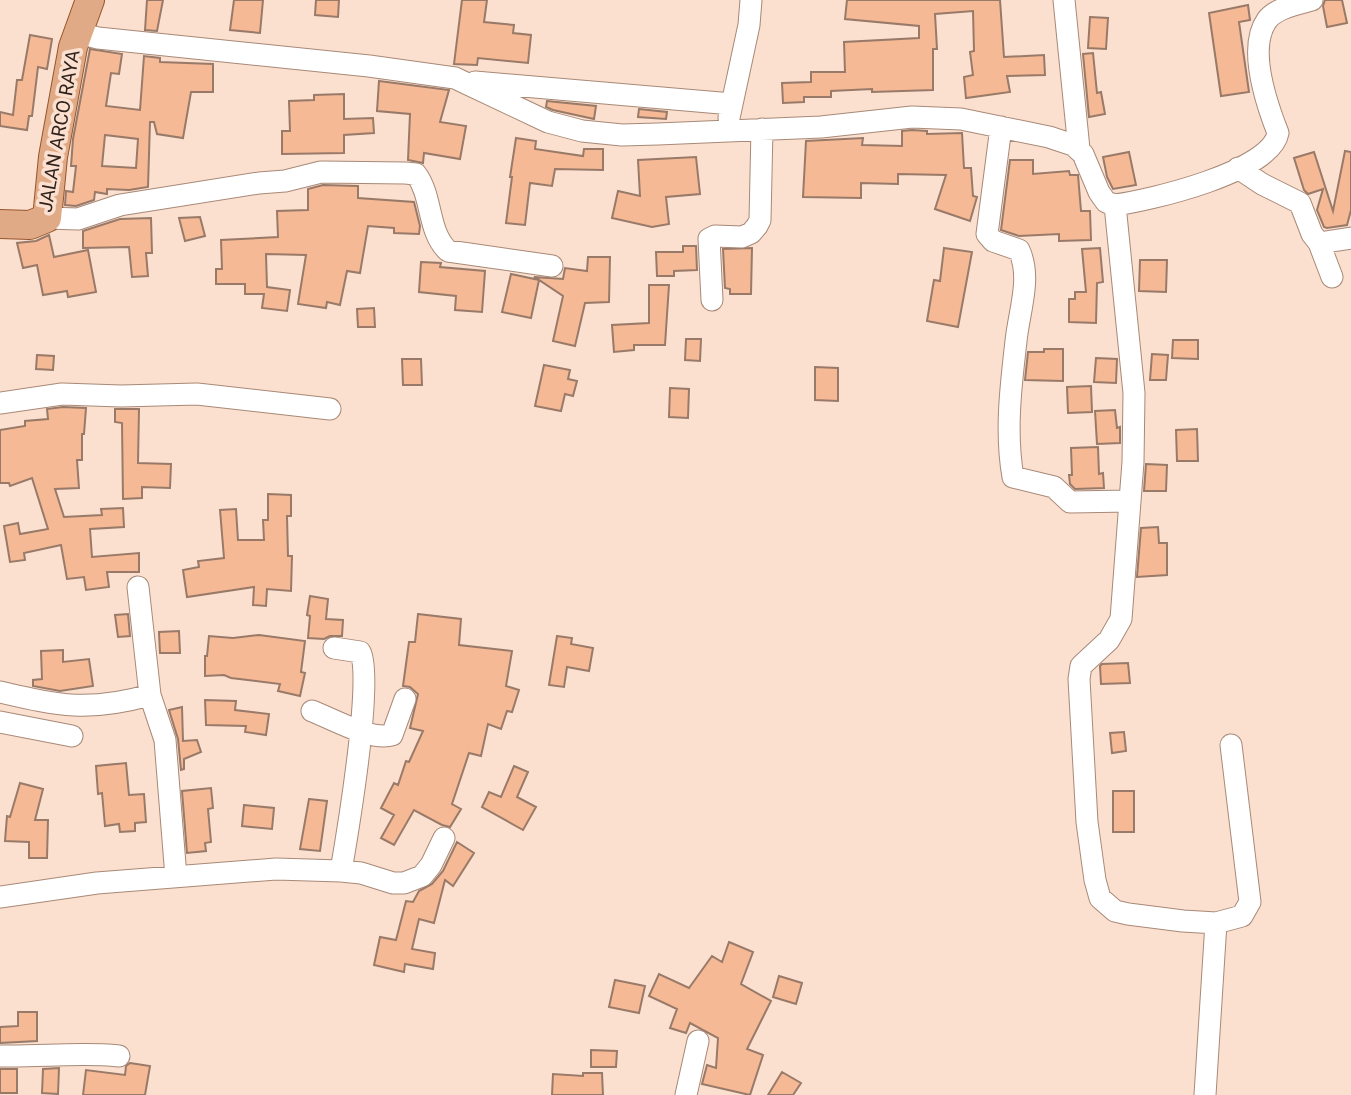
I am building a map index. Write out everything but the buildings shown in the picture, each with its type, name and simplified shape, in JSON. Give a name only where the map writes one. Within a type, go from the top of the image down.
[{"type":"main road","name":"JALAN ARCO RAYA","points":[[0,224],[30,225],[47,218],[55,145],[78,33],[90,0]]},
{"type":"street","points":[[726,131],[749,25],[751,0]]},
{"type":"street","points":[[1064,0],[1079,149],[1099,192],[1106,202],[1115,205],[1183,191],[1238,168],[1271,148],[1278,136],[1260,81],[1262,31],[1274,7],[1312,0]]},
{"type":"street","points":[[78,33],[98,38],[369,66],[463,81],[732,104]]},
{"type":"street","points":[[463,81],[548,122],[582,131],[622,135],[726,131],[941,117],[1049,136],[1079,149]]},
{"type":"street","points":[[1001,127],[987,234],[993,241],[1019,250],[1025,262],[1026,275],[1016,338],[1009,429],[1013,477],[1036,480],[1054,487],[1070,502],[1130,501]]},
{"type":"street","points":[[712,300],[709,240],[715,236],[742,237],[751,233],[760,220],[762,129]]},
{"type":"street","points":[[1238,168],[1262,184],[1300,203],[1312,233],[1320,243],[1332,277]]},
{"type":"street","points":[[47,218],[78,219],[120,205],[285,181],[321,172],[416,174],[422,183],[435,232],[441,245],[448,251],[552,266]]},
{"type":"street","points":[[1115,205],[1134,393],[1130,501],[1121,619],[1109,640],[1081,666],[1079,679],[1087,821],[1095,880],[1100,898],[1115,911],[1216,923],[1242,916],[1250,902],[1231,745]]},
{"type":"street","points":[[1320,243],[1351,238]]},
{"type":"street","points":[[0,403],[62,394],[197,394],[330,409]]},
{"type":"street","points":[[138,587],[150,695],[165,740],[176,877]]},
{"type":"street","points":[[334,648],[360,652],[363,656],[361,731],[341,871]]},
{"type":"street","points":[[0,692],[44,702],[94,707],[150,695]]},
{"type":"street","points":[[312,711],[383,737],[393,735],[405,699]]},
{"type":"street","points":[[0,722],[72,736]]},
{"type":"street","points":[[0,897],[97,883],[276,869],[341,871],[361,873],[393,883],[412,881],[422,876],[431,865],[444,838]]},
{"type":"street","points":[[1205,1095],[1216,923]]},
{"type":"street","points":[[685,1095],[698,1041]]},
{"type":"street","points":[[0,1056],[118,1056]]}]
